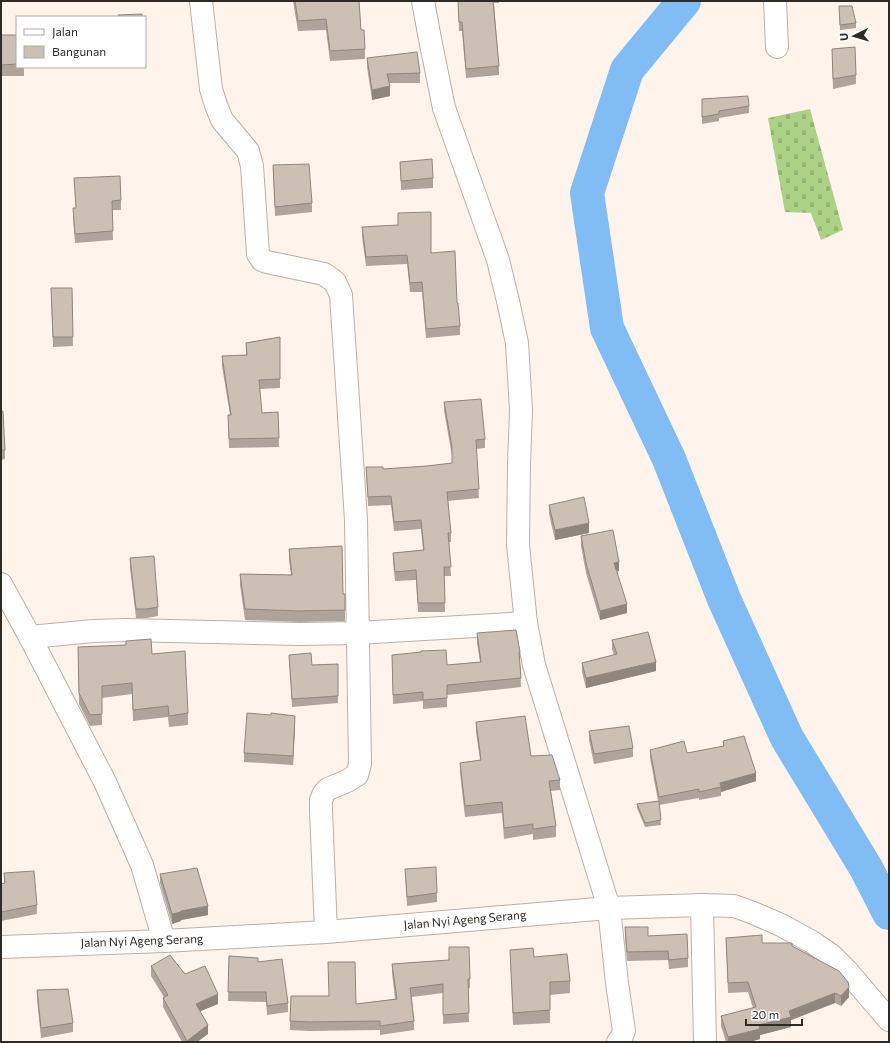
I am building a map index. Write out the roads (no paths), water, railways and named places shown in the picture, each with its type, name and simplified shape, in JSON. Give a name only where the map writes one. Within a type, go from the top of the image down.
[{"type":"street","points":[[201,1],[211,89],[216,106],[222,120],[248,151],[252,166],[258,254],[262,260],[267,262],[324,274],[335,282],[341,295],[356,520],[360,764],[357,775],[328,789],[324,792],[321,800],[326,932]]},
{"type":"street","points":[[423,1],[444,108],[498,260],[517,343],[521,410],[518,545],[526,623],[534,665],[609,908],[624,1031],[618,1042]]},
{"type":"street","points":[[775,1],[777,47]]},
{"type":"street","points":[[1,584],[105,782],[142,865],[164,941]]},
{"type":"street","points":[[30,637],[93,631],[126,630],[298,634],[357,633],[526,623]]},
{"type":"street","points":[[702,905],[705,1042]]},
{"type":"street","name":"Jalan Nyi Ageng Serang","points":[[1,946],[164,941],[326,932],[609,908],[702,905],[734,906],[781,925],[832,955],[889,1020]]},
{"type":"waterway","points":[[684,1],[627,70],[587,193],[607,328],[669,459],[724,599],[787,738],[866,868],[889,913]]}]
